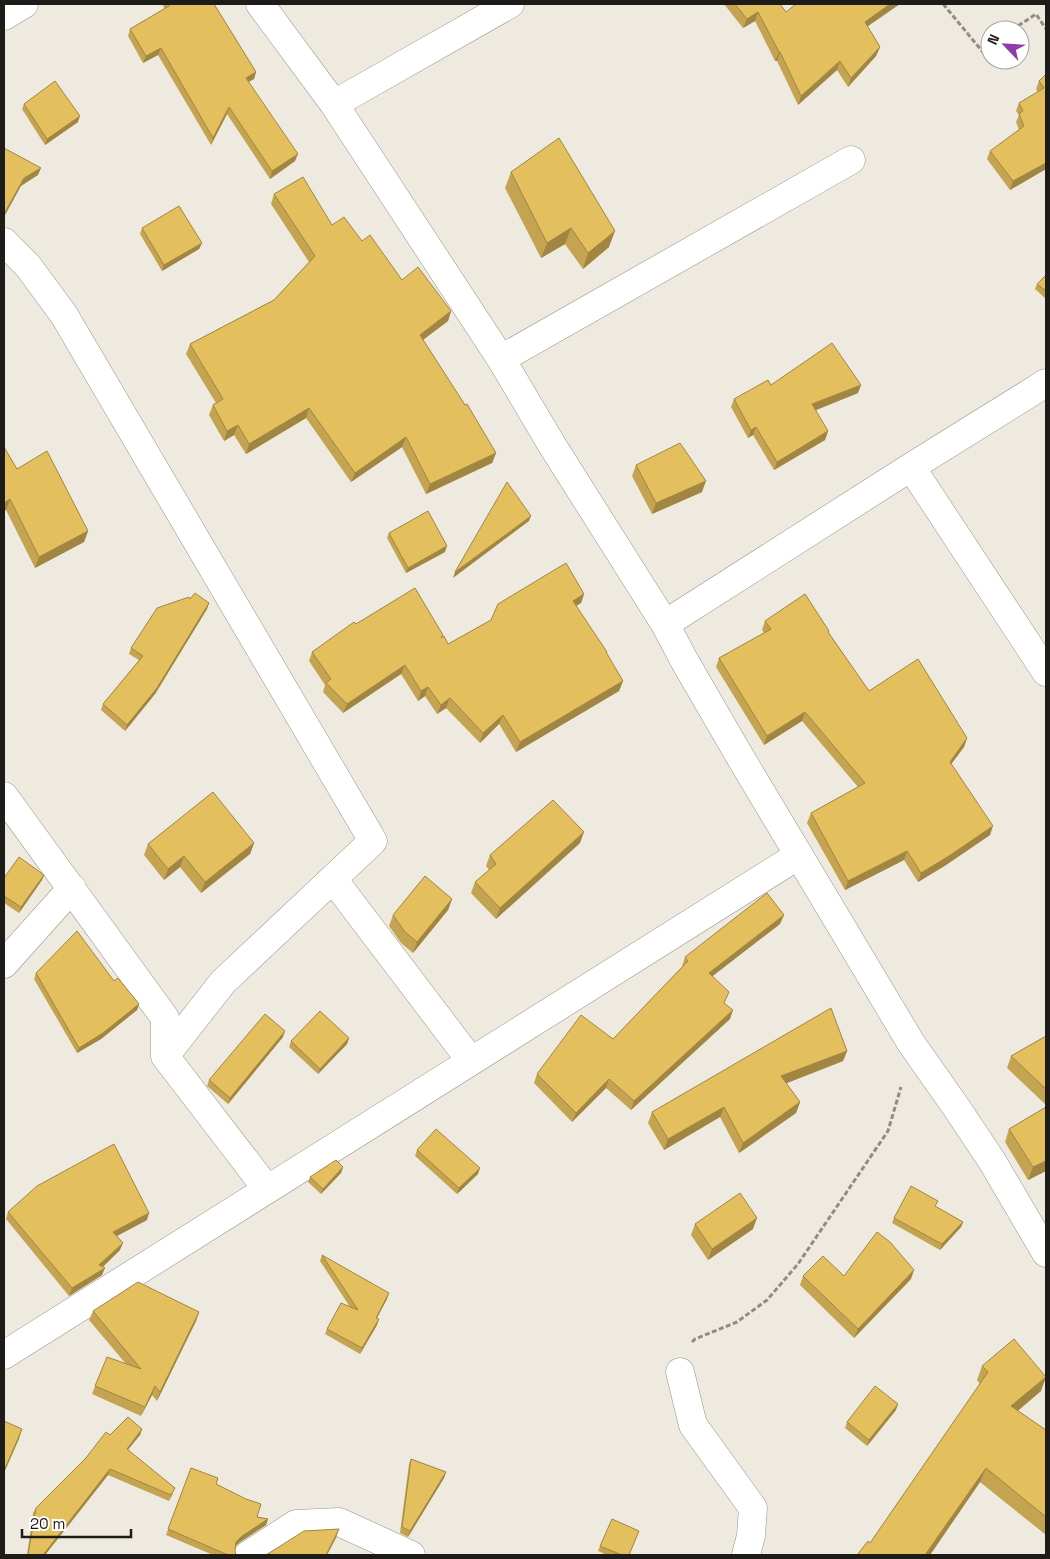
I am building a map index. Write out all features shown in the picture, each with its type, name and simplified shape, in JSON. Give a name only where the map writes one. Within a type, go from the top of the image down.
[{"type":"street","points":[[4,16],[24,4]]},
{"type":"street","points":[[260,4],[334,104],[501,359],[552,445],[665,624],[684,660],[911,1043],[987,1153],[1046,1253]]},
{"type":"street","points":[[334,104],[510,4]]},
{"type":"street","points":[[501,359],[850,160]]},
{"type":"street","points":[[4,242],[28,266],[64,315],[373,841],[223,982],[165,1056]]},
{"type":"street","points":[[665,624],[1046,383]]},
{"type":"street","points":[[911,467],[1046,672]]},
{"type":"street","points":[[4,796],[165,1018],[165,1056],[267,1189]]},
{"type":"street","points":[[4,1354],[799,855]]},
{"type":"street","points":[[334,878],[471,1060]]},
{"type":"street","points":[[4,964],[72,888]]},
{"type":"street","points":[[680,1372],[693,1424],[753,1508],[751,1536],[746,1555]]},
{"type":"street","points":[[248,1555],[296,1524],[339,1522],[411,1555]]},
{"type":"path","points":[[945,4],[980,49]]},
{"type":"path","points":[[1027,20],[1036,14],[1046,29]]},
{"type":"path","points":[[680,1372],[684,1354],[695,1339],[737,1322],[767,1300],[798,1264],[888,1131],[896,1107],[911,1043]]},
{"type":"building","points":[[168,4],[214,4],[256,72],[246,78],[298,154],[272,171],[229,107],[213,138],[161,48],[146,56],[130,29],[169,6]]},
{"type":"building","points":[[735,4],[780,4],[786,12],[796,4],[890,4],[865,22],[880,47],[851,78],[840,61],[801,96],[758,12],[747,19]]},
{"type":"building","points":[[1046,74],[1046,163],[1013,181],[990,151],[1024,126],[1019,114],[1023,111],[1019,103],[1044,88],[1039,81]]},
{"type":"building","points":[[55,81],[80,116],[47,139],[24,104]]},
{"type":"building","points":[[559,138],[615,231],[588,253],[571,228],[547,243],[511,172]]},
{"type":"building","points":[[4,148],[41,168],[24,178],[4,214]]},
{"type":"building","points":[[303,177],[332,225],[344,217],[362,241],[370,235],[402,280],[418,267],[451,311],[420,335],[465,405],[467,404],[496,453],[430,484],[406,437],[355,473],[309,408],[249,444],[238,425],[227,431],[213,405],[223,399],[190,344],[274,300],[315,256],[274,194]]},
{"type":"building","points":[[179,206],[202,243],[164,265],[142,228]]},
{"type":"building","points":[[1046,275],[1046,291],[1037,284]]},
{"type":"building","points":[[832,343],[861,385],[812,404],[828,431],[777,462],[756,427],[751,430],[734,399],[768,380],[771,385]]},
{"type":"building","points":[[680,443],[706,481],[656,503],[636,465]]},
{"type":"building","points":[[4,447],[17,469],[47,451],[88,531],[39,557],[10,499],[4,503]]},
{"type":"building","points":[[507,482],[531,516],[455,572]]},
{"type":"building","points":[[428,511],[447,546],[408,568],[389,533]]},
{"type":"building","points":[[566,563],[584,594],[573,601],[607,652],[623,681],[520,742],[503,715],[483,733],[450,698],[441,705],[428,687],[421,691],[405,665],[347,704],[326,683],[331,679],[312,652],[354,622],[356,624],[415,588],[443,635],[441,638],[444,636],[448,644],[491,620],[498,604]]},
{"type":"building","points":[[195,593],[209,603],[157,688],[127,725],[103,704],[143,656],[131,648],[157,608],[189,597],[190,599]]},
{"type":"building","points":[[805,594],[828,632],[869,691],[918,659],[967,738],[950,762],[993,826],[921,873],[907,851],[848,881],[811,813],[865,783],[805,712],[767,736],[719,658],[771,629],[765,621]]},
{"type":"building","points":[[213,792],[254,843],[205,882],[184,856],[168,869],[148,844]]},
{"type":"building","points":[[553,800],[584,832],[500,908],[475,882],[496,864],[490,855]]},
{"type":"building","points":[[19,857],[44,875],[21,907],[4,896],[4,878]]},
{"type":"building","points":[[425,876],[452,899],[417,942],[405,932],[393,915]]},
{"type":"building","points":[[767,893],[784,915],[709,973],[729,992],[724,1003],[733,1010],[634,1101],[609,1079],[576,1113],[537,1074],[581,1015],[613,1039],[688,961],[685,957]]},
{"type":"building","points":[[77,931],[114,981],[118,978],[139,1004],[103,1033],[79,1048],[36,973]]},
{"type":"building","points":[[831,1008],[847,1051],[781,1076],[800,1102],[743,1143],[724,1107],[668,1139],[652,1112]]},
{"type":"building","points":[[320,1011],[349,1038],[320,1069],[291,1041]]},
{"type":"building","points":[[265,1014],[285,1031],[230,1098],[209,1080]]},
{"type":"building","points":[[1046,1036],[1046,1089],[1011,1056]]},
{"type":"building","points":[[1046,1107],[1046,1161],[1033,1167],[1009,1129]]},
{"type":"building","points":[[436,1129],[480,1168],[459,1188],[417,1150]]},
{"type":"building","points":[[114,1144],[149,1213],[113,1232],[123,1243],[99,1265],[105,1268],[72,1288],[8,1212],[37,1186]]},
{"type":"building","points":[[336,1160],[343,1167],[323,1189],[310,1177]]},
{"type":"building","points":[[911,1186],[938,1201],[935,1206],[963,1222],[942,1244],[894,1218]]},
{"type":"building","points":[[740,1193],[757,1218],[712,1249],[695,1224]]},
{"type":"building","points":[[877,1232],[890,1242],[914,1270],[858,1329],[803,1276],[823,1256],[844,1276]]},
{"type":"building","points":[[322,1255],[389,1293],[376,1318],[379,1319],[362,1348],[327,1329],[341,1303],[358,1310]]},
{"type":"building","points":[[138,1282],[199,1312],[160,1392],[155,1386],[145,1407],[95,1386],[107,1357],[141,1369],[93,1311]]},
{"type":"building","points":[[1014,1339],[1046,1377],[1011,1406],[1046,1430],[1046,1517],[986,1468],[925,1555],[857,1555],[868,1541],[870,1543],[988,1372],[982,1366]]},
{"type":"building","points":[[875,1386],[898,1404],[869,1440],[847,1422]]},
{"type":"building","points":[[128,1417],[142,1429],[127,1449],[175,1488],[171,1495],[110,1469],[43,1555],[28,1555],[36,1508],[85,1459],[106,1432],[110,1435]]},
{"type":"building","points":[[4,1421],[22,1429],[4,1471]]},
{"type":"building","points":[[411,1459],[446,1472],[410,1531],[402,1527]]},
{"type":"building","points":[[191,1468],[218,1478],[216,1484],[246,1499],[261,1504],[257,1517],[268,1519],[236,1542],[236,1555],[228,1555],[168,1529]]},
{"type":"building","points":[[612,1519],[639,1531],[629,1555],[622,1555],[600,1546]]},
{"type":"building","points":[[339,1529],[326,1555],[266,1555],[304,1531]]}]
